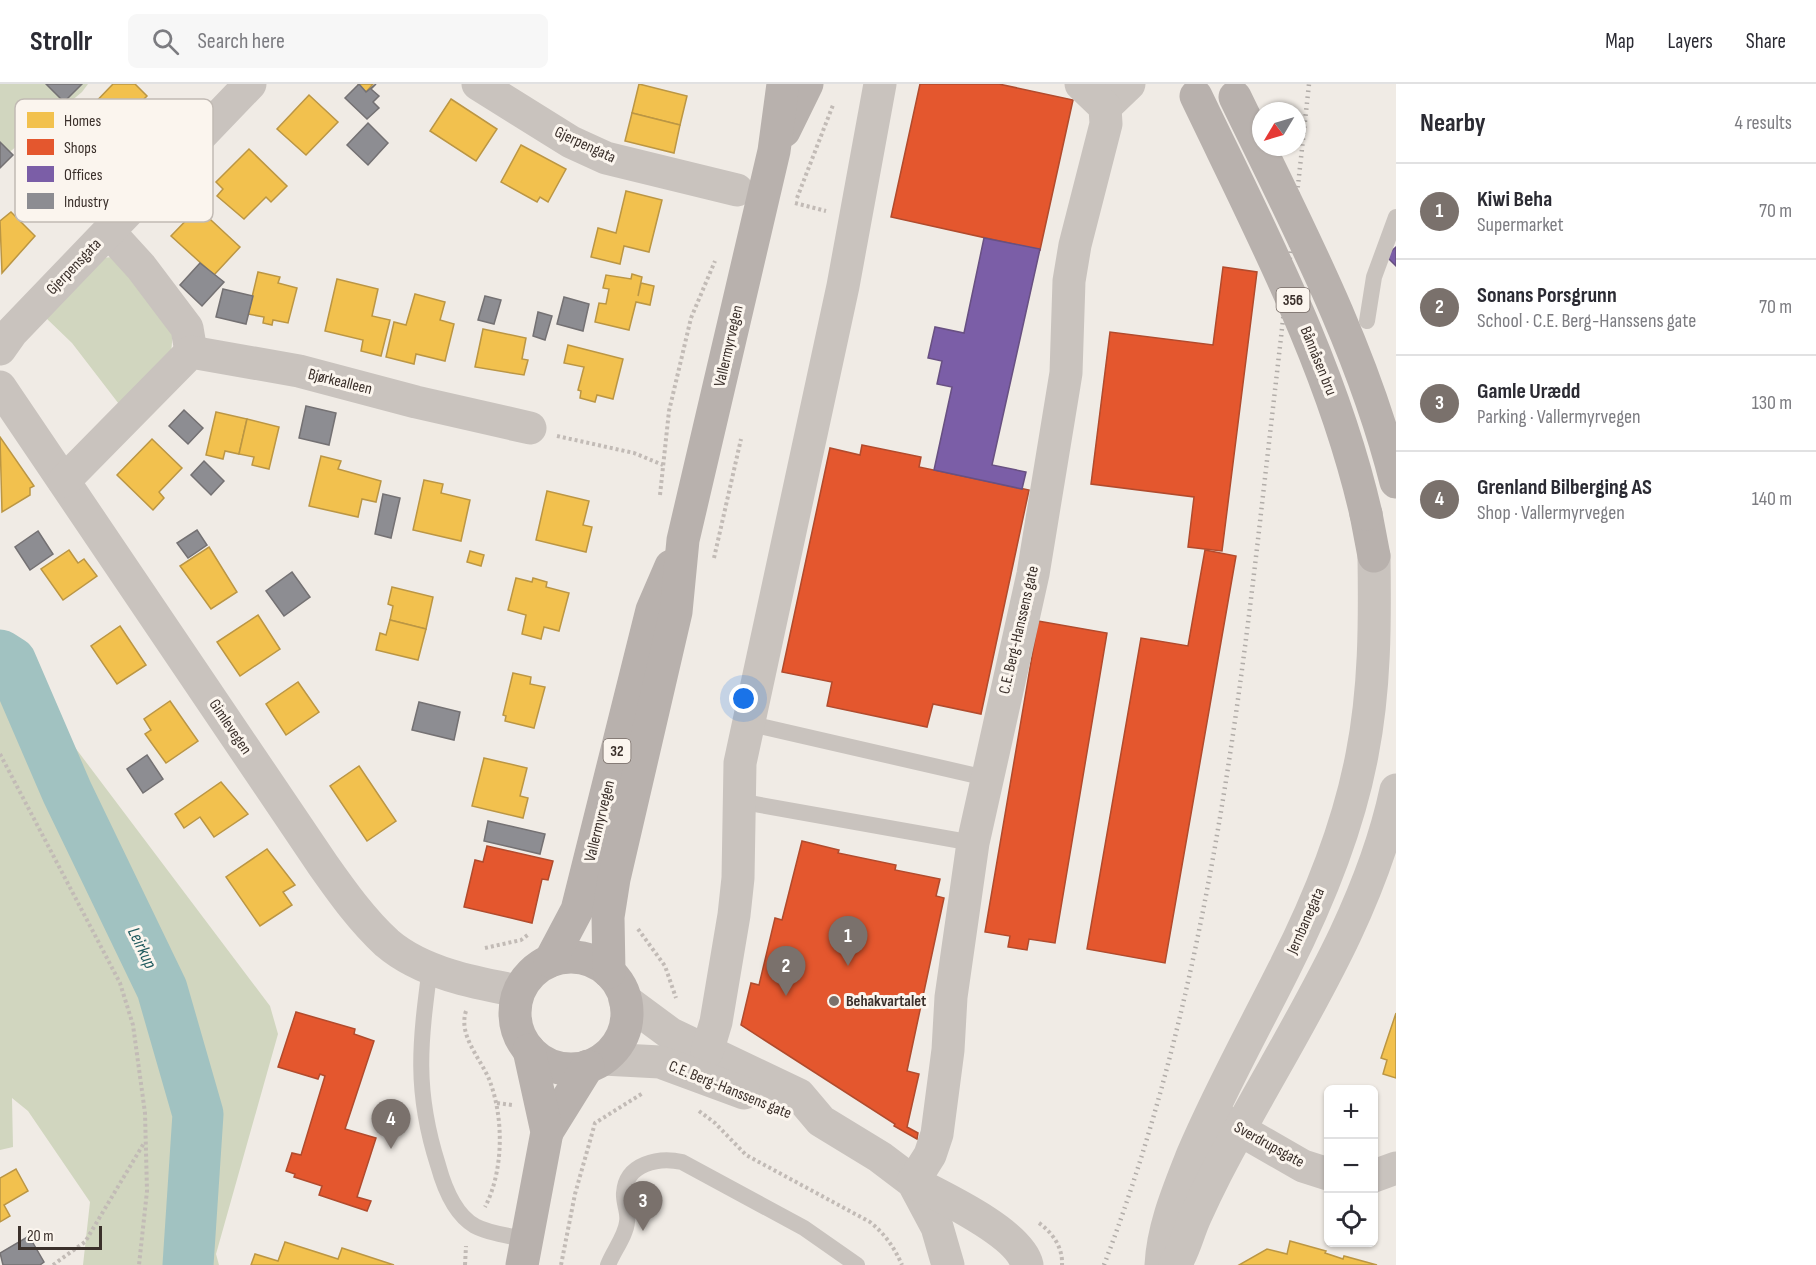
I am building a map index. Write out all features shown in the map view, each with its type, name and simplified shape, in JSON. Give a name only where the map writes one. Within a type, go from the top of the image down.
[{"type":"main road","name":"Vallermyrvegen","points":[[609,972],[608,917],[614,879],[676,612],[682,540],[774,151],[783,84]]},
{"type":"main road","name":"Vallermyrvegen","points":[[774,151],[807,84]]},
{"type":"main road","name":"Bånnåsen bru","points":[[1190,84],[1296,307],[1320,364],[1355,466],[1366,514]]},
{"type":"main road","name":"356","points":[[1229,84],[1361,371],[1379,419],[1396,482]]},
{"type":"main road","name":"Jernbanegata","points":[[1366,514],[1389,554]]},
{"type":"main road","name":"Vallermyrvegen","points":[[550,961],[577,910],[652,610],[682,540]]},
{"type":"main road","points":[[519,991],[515,1021],[520,1036],[529,1050],[541,1060],[555,1067],[572,1069],[596,1062],[616,1048],[624,1033],[627,1017],[626,1000],[619,985],[609,972],[596,962],[580,957],[565,957],[550,961]]},
{"type":"main road","name":"32","points":[[519,991],[537,968],[550,961]]},
{"type":"main road","points":[[525,1252],[547,1132],[529,1050]]},
{"type":"main road","points":[[547,1132],[596,1062]]},
{"type":"street","name":"Gjerpensgata","points":[[213,123],[250,84]]},
{"type":"street","name":"Gjerpengata","points":[[478,84],[571,142],[606,158],[737,190]]},
{"type":"street","name":"C.E. Berg-Hanssens gate","points":[[707,1052],[716,1022],[734,915],[738,878],[740,763],[747,723],[843,286],[880,84]]},
{"type":"street","points":[[1081,84],[1105,107],[1129,84]]},
{"type":"street","name":"C.E. Berg-Hanssens gate","points":[[913,1182],[930,1155],[937,1134],[948,1050],[951,997],[973,843],[1033,574],[1066,373],[1069,281],[1083,209],[1103,140],[1105,107]]},
{"type":"street","name":"Gjerpensgata","points":[[0,349],[12,332],[119,222]]},
{"type":"street","points":[[64,481],[191,352],[187,328],[141,267],[109,232]]},
{"type":"street","name":"Bjørkealleen","points":[[191,352],[299,371],[416,402],[530,428]]},
{"type":"street","name":"Gimlevegen","points":[[0,387],[345,895],[389,944],[412,959],[477,984],[519,991]]},
{"type":"street","name":"Jernbanegata","points":[[1161,1265],[1162,1245],[1171,1212],[1210,1112],[1306,922],[1332,859],[1362,757],[1375,636],[1389,554]]},
{"type":"street","points":[[1175,1265],[1184,1251],[1195,1217],[1239,1130],[1305,1013],[1367,883],[1396,790]]},
{"type":"street","name":"C.E. Berg-Hanssens gate","points":[[626,1000],[671,1034],[799,1095],[821,1121],[880,1157],[913,1182],[956,1204],[1012,1242],[1024,1254],[1027,1265]]},
{"type":"street","name":"C.E. Berg-Hanssens gate","points":[[596,1062],[660,1062],[705,1077],[790,1115],[821,1121]]},
{"type":"street","name":"Sverdrupsgate","points":[[1210,1112],[1303,1166],[1324,1172]]},
{"type":"street","points":[[1378,1175],[1396,1168]]},
{"type":"street","name":"C.E. Berg-Hanssens gate","points":[[913,1182],[937,1227],[948,1265]]},
{"type":"lane","points":[[1366,321],[1374,277],[1396,217]]},
{"type":"lane","points":[[747,723],[986,778]]},
{"type":"lane","points":[[738,801],[973,843]]},
{"type":"lane","points":[[430,967],[420,1057],[421,1093],[426,1127],[444,1185],[458,1211],[476,1226],[525,1252]]},
{"type":"lane","points":[[608,1265],[627,1222],[624,1193],[628,1179],[650,1161],[665,1158],[682,1162],[804,1228],[856,1265]]},
{"type":"path","points":[[793,214],[834,102]]},
{"type":"path","points":[[659,498],[669,411],[691,318],[718,255]]},
{"type":"path","points":[[530,428],[634,453],[663,465]]},
{"type":"path","points":[[713,562],[742,434]]},
{"type":"path","points":[[0,754],[125,994],[142,1072],[147,1191],[140,1265]]},
{"type":"path","points":[[633,922],[665,966],[675,992],[676,1008]]},
{"type":"path","points":[[485,948],[521,940],[534,930]]},
{"type":"path","points":[[465,1265],[465,1249],[490,1197],[499,1152],[497,1104],[489,1079],[465,1029],[464,1018],[467,1007]]},
{"type":"path","points":[[561,1265],[575,1194],[595,1123],[650,1090]]},
{"type":"path","points":[[693,1108],[715,1123],[746,1155],[870,1222],[882,1231],[902,1265]]},
{"type":"path","points":[[53,1265],[85,1242],[144,1143]]},
{"type":"green space","points":[[0,84],[88,84],[74,99],[15,99],[15,148],[0,160]]},
{"type":"green space","points":[[113,257],[173,331],[171,354],[122,408],[72,343],[45,317],[101,258]]},
{"type":"green space","points":[[0,648],[270,1006],[278,1034],[216,1254],[219,1265],[83,1265],[90,1202],[28,1111],[12,1098],[13,1147],[0,1150]]},
{"type":"building: Homes","points":[[113,84],[135,84],[147,96],[144,99],[99,99]]},
{"type":"building: Homes","points":[[358,84],[373,84],[366,92]]},
{"type":"building: Homes","points":[[639,84],[687,96],[680,125],[632,113]]},
{"type":"building: Homes","points":[[309,95],[338,122],[306,155],[277,129]]},
{"type":"building: Homes","points":[[451,99],[497,129],[476,161],[430,131]]},
{"type":"building: Homes","points":[[632,113],[680,125],[674,153],[625,141]]},
{"type":"building: Homes","points":[[521,145],[566,169],[548,202],[540,197],[537,202],[501,182]]},
{"type":"building: Homes","points":[[249,149],[287,186],[271,202],[266,197],[244,219],[217,196],[223,189],[216,182]]},
{"type":"building: Homes","points":[[626,191],[662,200],[649,252],[624,246],[620,264],[591,257],[598,228],[616,233]]},
{"type":"building: Homes","points":[[11,212],[15,216],[15,222],[21,222],[35,236],[2,273],[0,221]]},
{"type":"building: Homes","points":[[184,222],[213,222],[240,247],[214,275],[171,236]]},
{"type":"building: Homes","points":[[258,272],[280,277],[278,283],[297,288],[288,323],[273,320],[272,325],[263,323],[264,317],[248,314]]},
{"type":"building: Homes","points":[[632,274],[642,277],[638,296],[641,283],[654,286],[650,305],[636,302],[629,330],[595,322],[599,303],[606,304],[609,289],[603,288],[606,275],[631,279]]},
{"type":"building: Homes","points":[[337,279],[378,289],[372,316],[390,320],[381,356],[361,351],[363,340],[325,331]]},
{"type":"building: Homes","points":[[415,294],[445,302],[440,320],[454,324],[445,361],[416,354],[414,364],[386,357],[394,322],[406,325]]},
{"type":"building: Homes","points":[[483,329],[526,338],[522,359],[528,360],[524,375],[475,367]]},
{"type":"building: Homes","points":[[568,345],[623,359],[613,399],[597,395],[595,402],[580,398],[581,391],[578,390],[584,367],[564,363]]},
{"type":"building: Homes","points":[[216,412],[247,419],[239,454],[225,451],[223,459],[206,455]]},
{"type":"building: Homes","points":[[247,419],[279,427],[269,469],[252,465],[254,457],[239,454]]},
{"type":"building: Homes","points":[[0,437],[34,486],[30,488],[30,495],[2,512]]},
{"type":"building: Homes","points":[[152,439],[182,468],[159,492],[164,498],[153,510],[117,475]]},
{"type":"building: Homes","points":[[321,456],[341,461],[338,469],[381,481],[376,502],[362,499],[358,517],[309,506]]},
{"type":"building: Homes","points":[[424,480],[443,484],[441,493],[470,500],[461,541],[413,530]]},
{"type":"building: Homes","points":[[547,491],[589,501],[583,525],[592,527],[586,552],[536,540]]},
{"type":"building: Homes","points":[[209,547],[237,592],[211,609],[180,566]]},
{"type":"building: Homes","points":[[69,550],[78,563],[84,559],[97,576],[63,600],[41,569]]},
{"type":"building: Homes","points":[[470,551],[484,555],[481,566],[467,562]]},
{"type":"building: Homes","points":[[516,578],[532,582],[533,578],[547,582],[546,587],[569,593],[559,631],[544,627],[541,639],[522,634],[526,615],[508,610]]},
{"type":"building: Homes","points":[[392,587],[433,597],[426,629],[390,620],[393,606],[388,604]]},
{"type":"building: Homes","points":[[258,615],[280,649],[240,676],[217,642]]},
{"type":"building: Homes","points":[[390,620],[426,629],[418,660],[376,650],[380,633],[386,635]]},
{"type":"building: Homes","points":[[120,626],[146,665],[117,684],[91,646]]},
{"type":"building: Homes","points":[[513,673],[531,677],[530,684],[545,687],[534,728],[505,721],[506,716],[503,715]]},
{"type":"building: Homes","points":[[298,682],[319,712],[286,735],[266,704]]},
{"type":"building: Homes","points":[[170,701],[198,741],[166,763],[145,734],[151,730],[144,719]]},
{"type":"building: Homes","points":[[484,758],[527,768],[520,796],[528,798],[523,818],[472,806]]},
{"type":"building: Homes","points":[[359,766],[396,821],[367,841],[330,786]]},
{"type":"building: Homes","points":[[221,782],[248,814],[214,837],[200,817],[184,828],[175,814]]},
{"type":"building: Homes","points":[[267,849],[295,885],[283,892],[292,905],[260,926],[226,877]]},
{"type":"building: Homes","points":[[1396,1013],[1396,1078],[1383,1074],[1387,1060],[1381,1058]]},
{"type":"building: Homes","points":[[16,1169],[28,1191],[4,1205],[10,1216],[0,1222],[0,1178]]},
{"type":"building: Homes","points":[[1290,1241],[1326,1251],[1325,1253],[1343,1259],[1344,1256],[1377,1265],[1239,1265],[1267,1249],[1287,1254]]},
{"type":"building: Homes","points":[[285,1242],[338,1259],[342,1248],[394,1265],[251,1265],[255,1254],[278,1261]]},
{"type":"building: Shops","points":[[920,84],[999,84],[1073,100],[1040,250],[891,217]]},
{"type":"building: Shops","points":[[1223,267],[1257,272],[1222,551],[1188,547],[1194,497],[1091,484],[1110,332],[1213,345]]},
{"type":"building: Shops","points":[[862,445],[921,457],[919,467],[1029,490],[981,714],[933,704],[927,727],[827,706],[832,682],[782,672],[830,448],[860,455]]},
{"type":"building: Shops","points":[[1205,550],[1236,556],[1165,963],[1087,949],[1141,638],[1188,646]]},
{"type":"building: Shops","points":[[1038,621],[1107,633],[1055,943],[1029,939],[1027,950],[1008,947],[1010,936],[985,932]]},
{"type":"building: Shops","name":"Behakvartalet","points":[[802,841],[839,850],[838,853],[896,865],[895,870],[940,879],[936,896],[944,898],[907,1071],[919,1074],[907,1127],[918,1133],[917,1139],[741,1025],[751,983],[759,985],[775,918],[782,920]]},
{"type":"building: Shops","points":[[487,846],[553,861],[548,880],[542,879],[532,923],[464,907],[475,860],[483,862]]},
{"type":"building: Shops","points":[[296,1012],[355,1029],[354,1034],[374,1041],[345,1129],[376,1138],[357,1197],[371,1201],[367,1211],[319,1195],[322,1186],[294,1177],[295,1174],[286,1171],[292,1153],[301,1155],[325,1076],[320,1074],[318,1079],[278,1067]]},
{"type":"building: Offices","points":[[984,238],[1040,249],[992,465],[1026,472],[1022,489],[934,470],[952,387],[937,384],[942,361],[928,358],[935,327],[964,333]]},
{"type":"building: Offices","points":[[1396,247],[1396,266],[1386,256]]},
{"type":"building: Industry","points":[[46,84],[82,84],[67,99],[61,99]]},
{"type":"building: Industry","points":[[359,84],[366,92],[376,84],[371,89],[379,96],[373,102],[379,108],[367,119],[345,98]]},
{"type":"building: Industry","points":[[368,123],[388,143],[368,165],[347,145]]},
{"type":"building: Industry","points":[[0,142],[13,155],[0,168]]},
{"type":"building: Industry","points":[[200,263],[224,282],[202,306],[180,285]]},
{"type":"building: Industry","points":[[223,289],[253,296],[246,324],[216,317]]},
{"type":"building: Industry","points":[[485,296],[501,300],[494,324],[478,320]]},
{"type":"building: Industry","points":[[564,297],[589,304],[583,331],[557,324]]},
{"type":"building: Industry","points":[[538,312],[552,316],[545,340],[533,336]]},
{"type":"building: Industry","points":[[306,406],[336,413],[329,445],[299,438]]},
{"type":"building: Industry","points":[[184,410],[203,428],[188,444],[169,426]]},
{"type":"building: Industry","points":[[204,461],[224,481],[211,495],[191,475]]},
{"type":"building: Industry","points":[[383,494],[400,498],[391,538],[375,534]]},
{"type":"building: Industry","points":[[197,530],[207,545],[188,558],[177,543]]},
{"type":"building: Industry","points":[[38,531],[53,554],[30,570],[15,547]]},
{"type":"building: Industry","points":[[292,572],[310,597],[284,616],[266,591]]},
{"type":"building: Industry","points":[[419,702],[460,712],[454,740],[412,730]]},
{"type":"building: Industry","points":[[147,755],[163,779],[143,793],[127,769]]},
{"type":"building: Industry","points":[[488,821],[545,834],[540,854],[484,841]]},
{"type":"building: Industry","points":[[29,1236],[44,1262],[40,1265],[3,1265],[0,1253]]},
{"type":"waterway","name":"Leirkup","points":[[0,655],[11,662],[67,792],[162,989],[198,1114],[188,1265]]},
{"type":"railway","points":[[1104,1265],[1136,1173],[1164,1080],[1207,890],[1224,794],[1251,601],[1309,84]]},
{"type":"place","name":"Kiwi Beha","points":[[848,966]]},
{"type":"place","name":"Sonans Porsgrunn","points":[[786,996]]},
{"type":"place","name":"Behakvartalet","points":[[834,1001]]},
{"type":"place","name":"Grenland Bilberging AS","points":[[391,1149]]},
{"type":"place","name":"Gamle Urædd","points":[[643,1231]]}]
